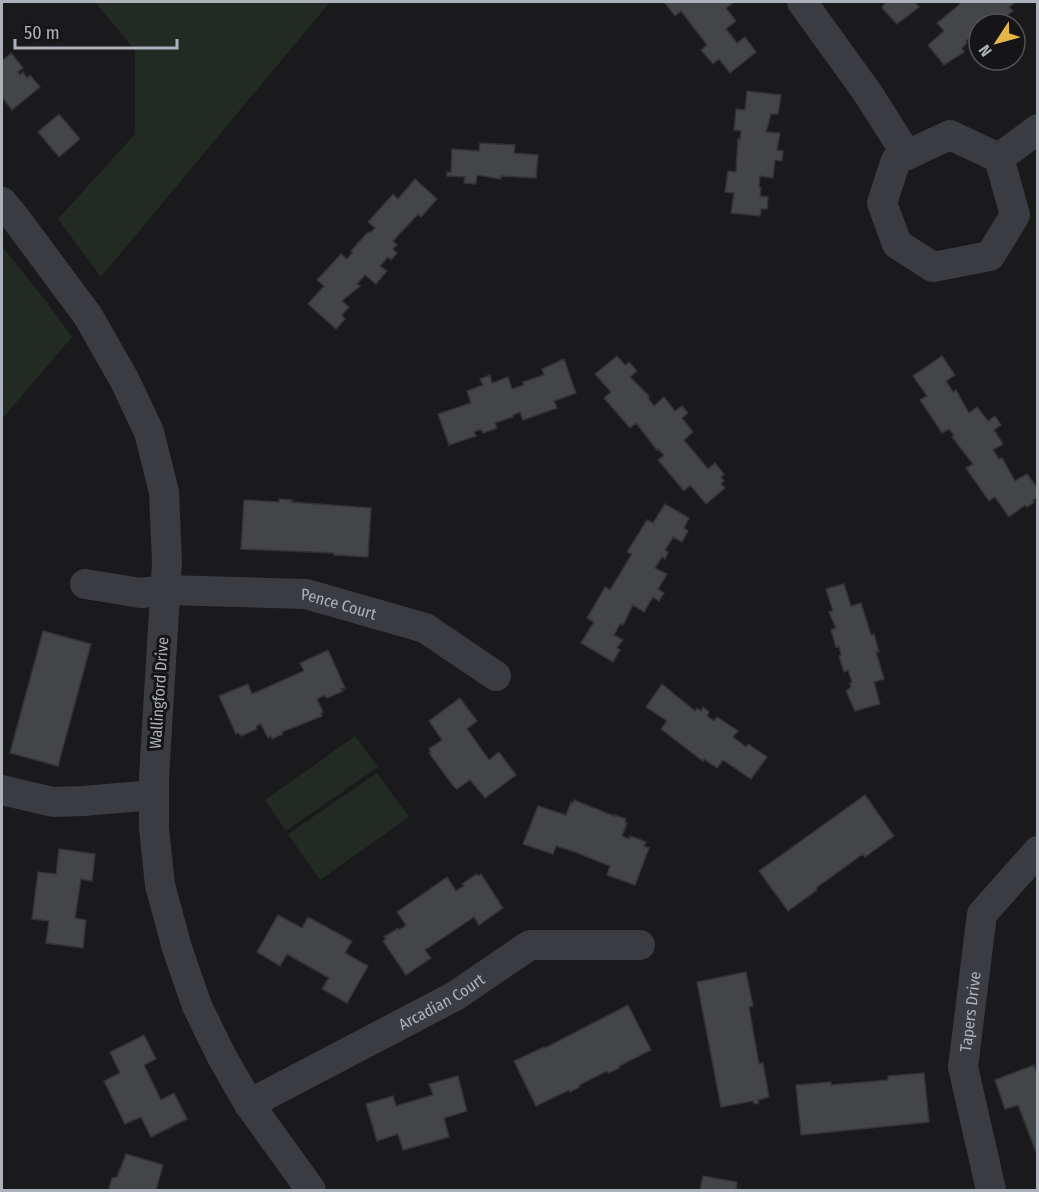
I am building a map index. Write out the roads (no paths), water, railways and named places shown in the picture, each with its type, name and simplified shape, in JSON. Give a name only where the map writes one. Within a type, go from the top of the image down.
[{"type":"street","points":[[802,2],[867,92],[907,155]]},
{"type":"street","points":[[999,158],[1038,129]]},
{"type":"street","points":[[950,135],[999,158],[1015,215],[990,256],[933,267],[897,244],[882,203],[896,160],[950,135]]},
{"type":"street","name":"Wallingford Drive","points":[[2,202],[88,316],[125,381],[149,432],[164,492],[167,562],[154,795],[154,828],[160,885],[177,948],[197,1006],[222,1057],[249,1104],[311,1191]]},
{"type":"street","name":"Pence Court","points":[[86,584],[141,593],[166,590],[306,594],[425,628],[496,676]]},
{"type":"street","points":[[2,790],[53,802],[154,795]]},
{"type":"street","name":"Tapers Drive","points":[[991,1191],[963,1067],[982,914],[1038,851]]},
{"type":"street","name":"Arcadian Court","points":[[249,1104],[455,996],[530,945],[640,945]]}]
